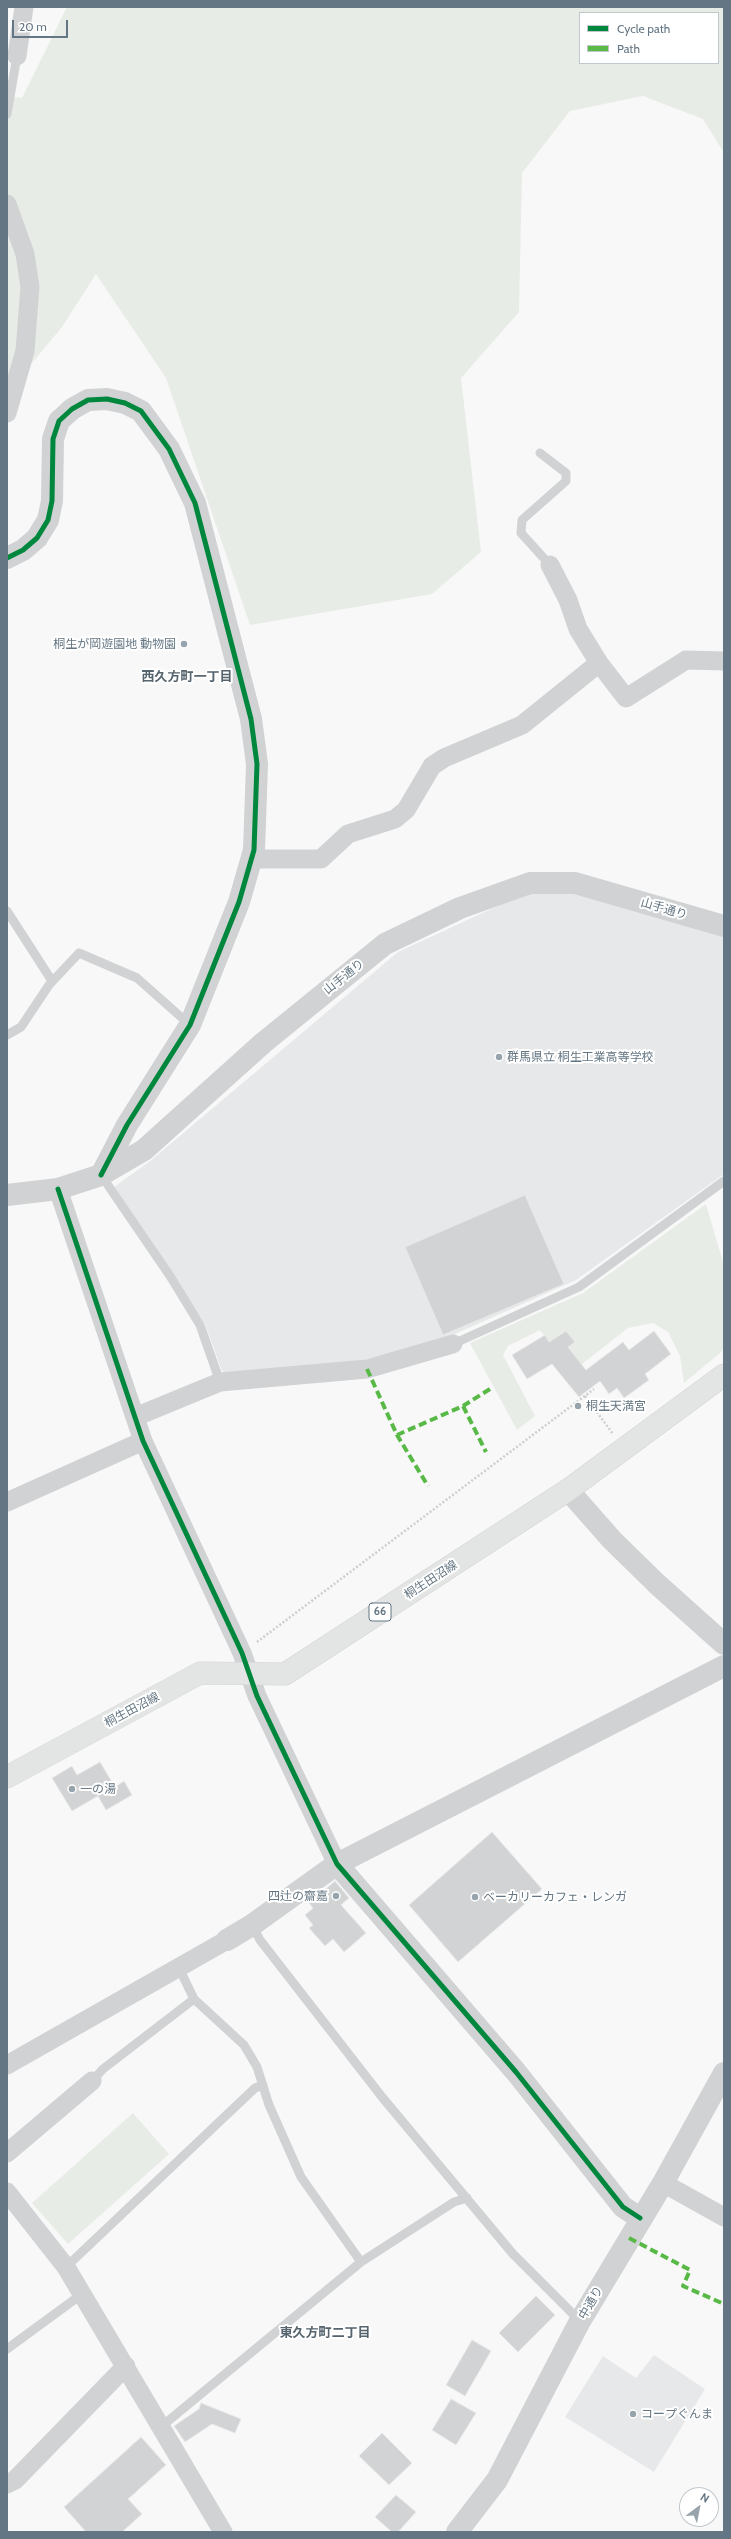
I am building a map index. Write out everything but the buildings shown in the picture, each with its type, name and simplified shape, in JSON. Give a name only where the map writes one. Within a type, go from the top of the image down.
[{"type":"main road","name":"桐生田沼線","points":[[7,1777],[200,1673],[285,1674],[568,1490],[724,1375]]},
{"type":"street","points":[[17,56],[24,7]]},
{"type":"street","points":[[7,204],[25,254],[30,286],[25,351],[7,413]]},
{"type":"street","points":[[7,558],[23,550],[37,538],[48,520],[52,502],[53,439],[59,421],[88,400],[107,400],[131,405],[141,411],[157,429],[169,449],[195,503],[251,719],[257,764],[254,843],[239,902],[222,950],[190,1025],[127,1125],[101,1175]]},
{"type":"street","points":[[550,565],[568,600],[578,629],[599,663],[626,698],[686,660],[724,661]]},
{"type":"street","points":[[251,859],[321,859],[348,834],[395,819],[406,810],[432,766],[444,758],[522,725],[599,663]]},
{"type":"street","name":"山手通り","points":[[7,1194],[58,1189],[101,1175],[144,1150],[263,1043],[385,944],[460,908],[530,883],[575,883],[724,926]]},
{"type":"street","points":[[58,1189],[143,1441],[242,1653],[251,1674],[257,1696],[337,1864],[516,2072],[623,2207],[640,2218]]},
{"type":"street","points":[[135,1417],[220,1382],[367,1369],[453,1344]]},
{"type":"street","points":[[8,1498],[143,1441]]},
{"type":"street","points":[[568,1490],[612,1540],[657,1584],[724,1644]]},
{"type":"street","points":[[7,2065],[252,1925],[337,1864],[724,1666]]},
{"type":"street","name":"中通り","points":[[457,2532],[497,2480],[580,2321],[640,2218],[663,2183],[724,2073]]},
{"type":"street","points":[[7,2153],[92,2081]]},
{"type":"street","points":[[663,2183],[724,2217]]},
{"type":"street","points":[[7,2192],[66,2267],[162,2426],[223,2532]]},
{"type":"street","points":[[7,2484],[15,2480],[126,2366]]},
{"type":"lane","points":[[7,114],[17,56]]},
{"type":"lane","points":[[540,453],[566,473],[566,481],[522,520],[521,533],[550,565]]},
{"type":"lane","points":[[7,911],[52,981]]},
{"type":"lane","points":[[7,1035],[21,1027],[52,981],[79,953],[137,978],[190,1025]]},
{"type":"lane","points":[[101,1175],[170,1276],[200,1325],[220,1382]]},
{"type":"lane","points":[[453,1344],[579,1287],[724,1181]]},
{"type":"lane","points":[[252,1925],[260,1940],[382,2097],[513,2254],[580,2321]]},
{"type":"lane","points":[[178,1968],[194,1999],[244,2045],[257,2067],[269,2105],[302,2177],[361,2262]]},
{"type":"lane","points":[[92,2081],[103,2069],[194,1999]]},
{"type":"lane","points":[[66,2267],[255,2088],[263,2085]]},
{"type":"lane","points":[[162,2426],[361,2262],[454,2202],[467,2198]]},
{"type":"lane","points":[[7,2349],[82,2294]]},
{"type":"path","points":[[242,1653],[594,1389]]},
{"type":"path","points":[[585,1396],[624,1449]]},
{"type":"shaded area","points":[[67,7],[724,7],[724,153],[703,119],[643,96],[570,111],[522,173],[519,312],[461,378],[481,552],[432,594],[250,625],[166,378],[96,274],[62,327],[7,393],[7,96],[22,98]]},
{"type":"shaded area","name":"群馬県立 桐生工業高等学校","points":[[530,891],[572,892],[724,934],[724,1174],[576,1280],[444,1339],[364,1360],[229,1374],[222,1371],[205,1324],[114,1187],[149,1162],[398,952]]},
{"type":"shaded area","points":[[706,1204],[724,1266],[724,1348],[720,1353],[684,1383],[680,1356],[668,1332],[653,1323],[628,1328],[572,1372],[540,1330],[508,1346],[503,1355],[535,1416],[517,1430],[470,1343],[583,1293]]},
{"type":"shaded area","points":[[133,2113],[169,2154],[68,2244],[32,2203]]},
{"type":"shaded area","points":[[654,2355],[705,2389],[654,2472],[565,2417],[603,2356],[636,2378]]},
{"type":"marked path","points":[[367,1369],[397,1435],[428,1486]]},
{"type":"marked path","points":[[397,1435],[463,1406],[490,1389]]},
{"type":"marked path","points":[[463,1406],[486,1452]]},
{"type":"marked path","points":[[629,2238],[690,2270],[683,2286],[724,2304]]},
{"type":"cycle path","points":[[7,558],[23,550],[37,538],[48,520],[52,501],[53,439],[59,421],[72,409],[88,400],[107,399],[125,403],[141,411],[169,449],[195,503],[251,719],[257,764],[254,850],[239,902],[190,1025],[127,1125],[101,1175]]},
{"type":"cycle path","points":[[58,1189],[143,1441],[242,1653],[257,1696],[337,1864],[516,2072],[623,2207],[640,2218]]},
{"type":"place","name":"桐生が岡遊園地 動物園","points":[[184,644]]},
{"type":"place","name":"群馬県立 桐生工業高等学校","points":[[499,1057]]},
{"type":"place","name":"桐生天満宮","points":[[578,1406]]},
{"type":"place","name":"一の湯","points":[[72,1789]]},
{"type":"place","name":"四辻の齋嘉","points":[[336,1896]]},
{"type":"place","name":"ベーカリーカフェ・レンガ","points":[[475,1897]]},
{"type":"place","name":"コープぐんま","points":[[633,2414]]},
{"type":"district","name":"西久方町一丁目","points":[[187,677]]},
{"type":"district","name":"東久方町二丁目","points":[[325,2333]]}]
